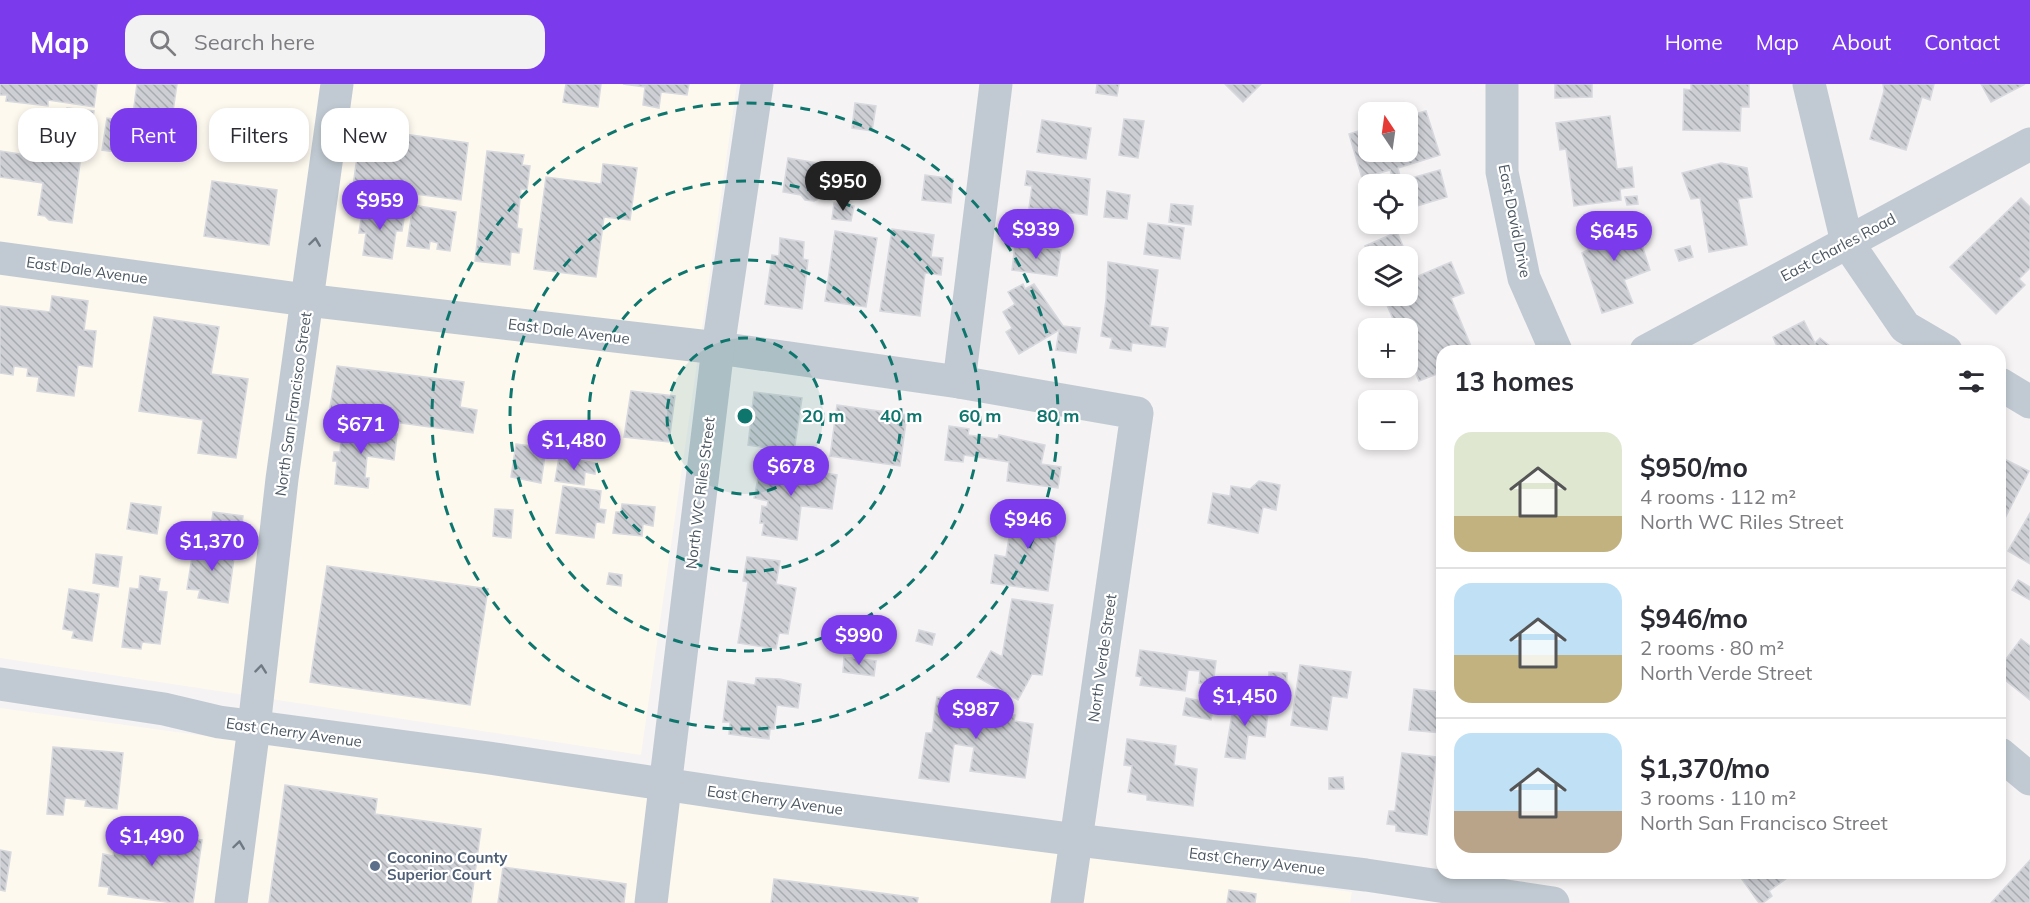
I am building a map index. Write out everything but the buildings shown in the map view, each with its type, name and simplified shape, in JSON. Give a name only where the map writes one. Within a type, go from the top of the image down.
[{"type":"street","name":"North San Francisco Street","points":[[231,903],[254,727],[282,479],[337,84]]},
{"type":"street","name":"North WC Riles Street","points":[[651,903],[718,348],[757,84]]},
{"type":"street","points":[[959,382],[996,84]]},
{"type":"street","name":"East David Drive","points":[[1502,84],[1502,172],[1524,278],[1553,345]]},
{"type":"street","points":[[1809,84],[1847,242],[1905,327],[1936,345]]},
{"type":"street","name":"East Charles Road","points":[[1657,345],[2030,144]]},
{"type":"street","name":"East Dale Avenue","points":[[0,258],[306,300],[718,348],[959,382],[1137,413]]},
{"type":"street","points":[[2006,388],[2030,402]]},
{"type":"street","name":"North Verde Street","points":[[1067,903],[1137,413]]},
{"type":"street","name":"East Cherry Avenue","points":[[0,684],[164,708],[219,722],[489,758],[757,798],[1077,840],[1364,889],[1552,903]]},
{"type":"street","points":[[2006,759],[2030,779]]},
{"type":"shaded area","points":[[0,84],[737,84],[641,755],[0,658]]},
{"type":"shaded area","points":[[0,708],[1352,892],[1350,903],[0,903]]},
{"type":"place","name":"Coconino County Superior Court","points":[[375,866]]}]
